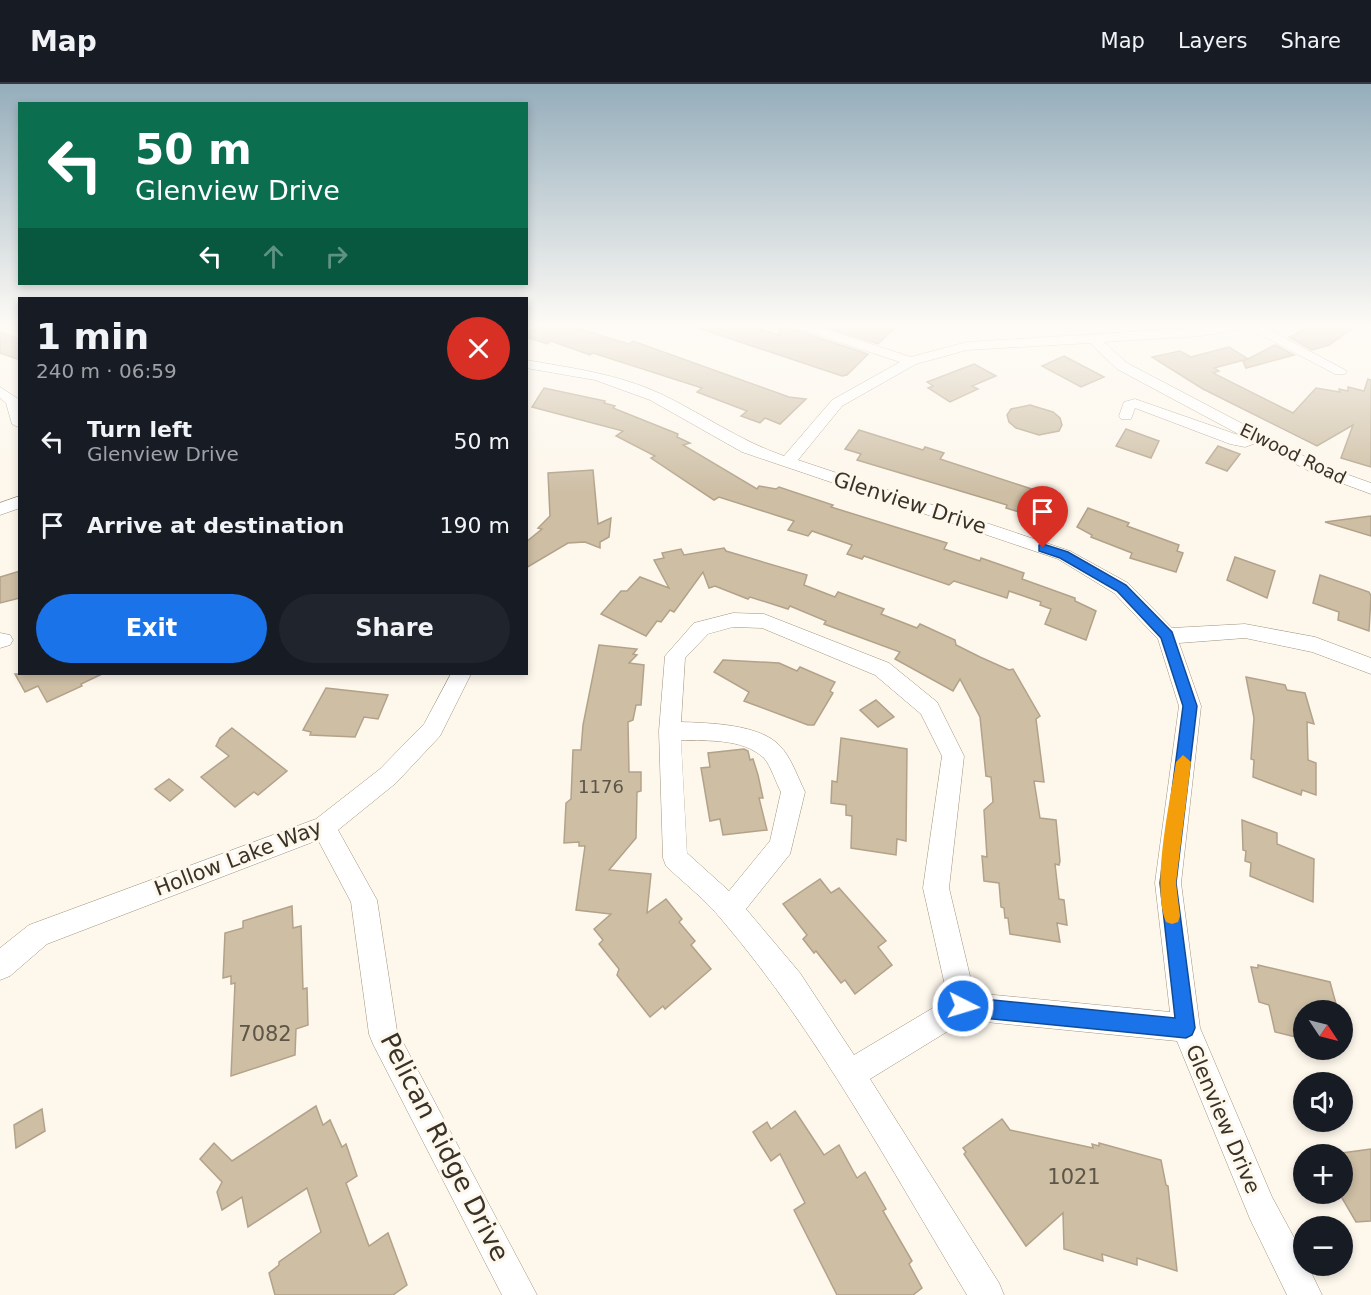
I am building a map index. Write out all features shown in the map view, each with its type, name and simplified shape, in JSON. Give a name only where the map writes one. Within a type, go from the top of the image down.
[{"type":"street","name":"Glenview Drive","points":[[610,381],[655,397],[748,449],[1064,555],[1121,588],[1167,636],[1190,706],[1168,883],[1186,1028],[1261,1208],[1305,1295]]},
{"type":"street","points":[[787,463],[837,403],[877,381]]},
{"type":"street","name":"Elwood Road","points":[[1149,381],[1315,468],[1371,489]]},
{"type":"street","points":[[0,391],[13,401],[18,417]]},
{"type":"street","points":[[1126,416],[1129,405],[1135,403],[1235,441],[1245,442],[1256,437]]},
{"type":"street","points":[[0,510],[18,502]]},
{"type":"street","points":[[963,1006],[936,888],[953,756],[929,708],[882,669],[764,621],[733,620],[701,628],[675,656],[670,731],[675,858],[730,909],[790,983],[850,1074],[987,1295]]},
{"type":"street","points":[[1167,636],[1245,631],[1315,645],[1371,666]]},
{"type":"street","name":"Hollow Lake Way","points":[[0,966],[38,934],[324,827],[388,776],[432,730],[460,675]]},
{"type":"street","points":[[670,731],[725,732],[748,739],[772,753],[793,792],[781,846],[730,909]]},
{"type":"street","name":"Pelican Ridge Drive","points":[[324,827],[364,900],[383,1034],[520,1295]]},
{"type":"street","points":[[850,1074],[963,1006],[1186,1028]]},
{"type":"building","points":[[679,381],[743,381],[789,397],[806,399],[780,424],[765,418],[760,423],[741,416],[747,411],[697,392],[702,388]]},
{"type":"building","points":[[985,381],[972,386],[978,389],[950,402],[928,388],[933,386],[927,382]]},
{"type":"building","points":[[1069,381],[1096,381],[1081,387]]},
{"type":"building","points":[[1189,381],[1228,381],[1293,413],[1316,388],[1340,392],[1339,389],[1348,391],[1348,387],[1364,391],[1367,381],[1371,381],[1371,467],[1341,458],[1353,425],[1317,446]]},
{"type":"building","points":[[544,388],[605,401],[604,403],[615,406],[613,408],[678,434],[677,437],[690,443],[683,445],[757,489],[759,486],[776,489],[779,487],[833,505],[831,507],[947,543],[944,549],[980,561],[981,558],[1024,573],[1022,579],[1075,598],[1075,601],[1096,611],[1086,640],[1045,624],[1051,609],[1040,605],[1041,602],[1009,591],[1007,598],[954,581],[949,585],[864,556],[862,559],[847,554],[852,545],[812,531],[808,536],[788,530],[794,521],[719,497],[714,500],[651,458],[655,456],[616,436],[623,431],[532,407]]},
{"type":"building","points":[[1030,405],[1053,412],[1060,418],[1062,425],[1059,431],[1039,435],[1016,428],[1009,422],[1007,415],[1011,409]]},
{"type":"building","points":[[1126,429],[1159,441],[1151,458],[1116,446]]},
{"type":"building","points":[[859,430],[923,450],[925,447],[944,453],[940,459],[1053,496],[1045,515],[1030,511],[1029,515],[1006,508],[1007,505],[857,460],[861,454],[845,449]]},
{"type":"building","points":[[1218,446],[1240,454],[1227,471],[1206,463]]},
{"type":"building","points":[[593,470],[598,524],[611,518],[609,537],[600,542],[600,548],[585,542],[568,543],[528,567],[528,540],[542,529],[538,528],[550,516],[548,473]]},
{"type":"building","points":[[1088,508],[1129,523],[1127,526],[1179,545],[1177,551],[1183,553],[1176,572],[1130,558],[1132,553],[1091,537],[1092,535],[1077,527]]},
{"type":"building","points":[[1371,516],[1371,536],[1325,522]]},
{"type":"building","points":[[724,548],[726,551],[807,575],[804,585],[835,597],[838,592],[884,609],[881,614],[917,628],[920,624],[955,640],[956,645],[980,657],[1009,670],[1013,669],[1040,716],[1036,719],[1044,782],[1034,781],[1040,818],[1056,820],[1060,861],[1059,865],[1055,864],[1059,899],[1064,900],[1067,925],[1057,923],[1060,942],[1010,934],[1008,918],[1005,918],[1004,908],[1001,907],[999,883],[984,881],[982,856],[987,857],[984,810],[993,802],[991,777],[986,776],[980,717],[960,679],[953,691],[895,659],[900,652],[824,624],[826,621],[790,606],[788,609],[750,597],[748,599],[715,586],[709,588],[703,572],[674,612],[670,610],[661,622],[657,621],[646,636],[601,614],[621,591],[627,591],[640,577],[669,588],[654,560],[664,558],[662,553],[681,549],[684,555]]},
{"type":"building","points":[[1235,557],[1275,571],[1267,598],[1227,580]]},
{"type":"building","points":[[18,572],[18,598],[0,603],[0,577]]},
{"type":"building","points":[[1320,575],[1369,592],[1371,596],[1369,631],[1338,620],[1339,612],[1313,603]]},
{"type":"building","points":[[599,645],[637,649],[633,654],[637,655],[629,663],[644,665],[641,705],[636,705],[633,720],[628,722],[629,772],[641,772],[641,791],[637,792],[636,838],[609,870],[651,874],[647,913],[666,899],[682,919],[679,922],[695,941],[691,945],[711,969],[665,1009],[663,1006],[650,1017],[617,975],[619,969],[599,944],[603,940],[594,929],[611,914],[576,910],[585,846],[579,846],[579,842],[564,843],[566,803],[571,799],[573,750],[581,750],[583,725]]},
{"type":"building","points":[[723,660],[779,663],[797,671],[800,667],[835,682],[830,691],[833,693],[814,725],[808,725],[744,701],[749,692],[714,672]]},
{"type":"building","points":[[15,674],[100,675],[47,702],[38,686],[25,692]]},
{"type":"building","points":[[1246,677],[1285,685],[1287,690],[1305,693],[1314,724],[1307,722],[1308,760],[1316,763],[1316,795],[1302,790],[1301,795],[1253,777],[1254,760],[1251,759],[1254,718]]},
{"type":"building","points":[[326,688],[388,695],[378,719],[364,717],[355,737],[310,735],[311,732],[303,730]]},
{"type":"building","points":[[876,700],[894,717],[878,727],[860,710]]},
{"type":"building","points":[[232,728],[287,771],[258,795],[254,792],[235,807],[201,777],[229,756],[216,746],[220,738]]},
{"type":"building","points":[[841,738],[907,749],[906,841],[897,839],[896,855],[851,848],[852,816],[846,815],[846,805],[831,803],[832,781],[837,782]]},
{"type":"building","points":[[744,749],[748,751],[750,760],[753,759],[758,775],[763,798],[759,798],[767,830],[723,835],[720,819],[710,821],[701,768],[710,767],[708,753]]},
{"type":"building","points":[[169,779],[183,790],[170,801],[155,789]]},
{"type":"building","points":[[1242,820],[1277,833],[1277,844],[1314,859],[1313,902],[1250,876],[1251,863],[1245,861],[1246,851],[1243,850]]},
{"type":"building","points":[[820,879],[831,893],[839,888],[886,941],[878,947],[892,965],[855,994],[845,980],[841,983],[816,951],[814,953],[803,939],[807,935],[783,904]]},
{"type":"building","points":[[292,906],[293,928],[301,926],[303,989],[307,988],[308,1025],[296,1029],[295,1055],[231,1076],[235,983],[231,984],[231,976],[223,978],[225,933],[243,928],[243,921]]},
{"type":"building","points":[[1258,965],[1330,982],[1335,1000],[1293,1000],[1293,1036],[1275,1032],[1269,1005],[1259,1002],[1251,967],[1258,968]]},
{"type":"building","points":[[316,1106],[323,1125],[330,1120],[342,1147],[346,1144],[357,1176],[346,1183],[369,1246],[388,1233],[407,1285],[393,1295],[275,1295],[269,1273],[279,1265],[279,1262],[321,1232],[307,1188],[248,1227],[242,1197],[222,1210],[217,1192],[222,1182],[200,1159],[214,1143],[232,1161]]},
{"type":"building","points":[[42,1109],[45,1131],[16,1148],[14,1125]]},
{"type":"building","points":[[795,1111],[824,1155],[839,1145],[857,1178],[865,1172],[886,1209],[883,1211],[912,1261],[909,1264],[922,1288],[913,1295],[837,1295],[794,1210],[805,1203],[780,1154],[771,1161],[753,1132],[767,1122],[771,1129]]},
{"type":"building","points":[[1002,1119],[1010,1130],[1093,1148],[1092,1144],[1099,1146],[1099,1143],[1161,1160],[1168,1186],[1177,1271],[1137,1258],[1137,1265],[1102,1254],[1103,1261],[1064,1249],[1063,1213],[1026,1246],[964,1154],[966,1152],[963,1148]]},
{"type":"building","points":[[1371,1149],[1371,1221],[1356,1222],[1346,1204],[1353,1204],[1353,1151]]},
{"type":"slow traffic","points":[[1172,916],[1168,883],[1183,762]]},
{"type":"route","points":[[963,1006],[1186,1028],[1168,883],[1190,706],[1167,636],[1121,588],[1064,555],[1043,548]]}]
